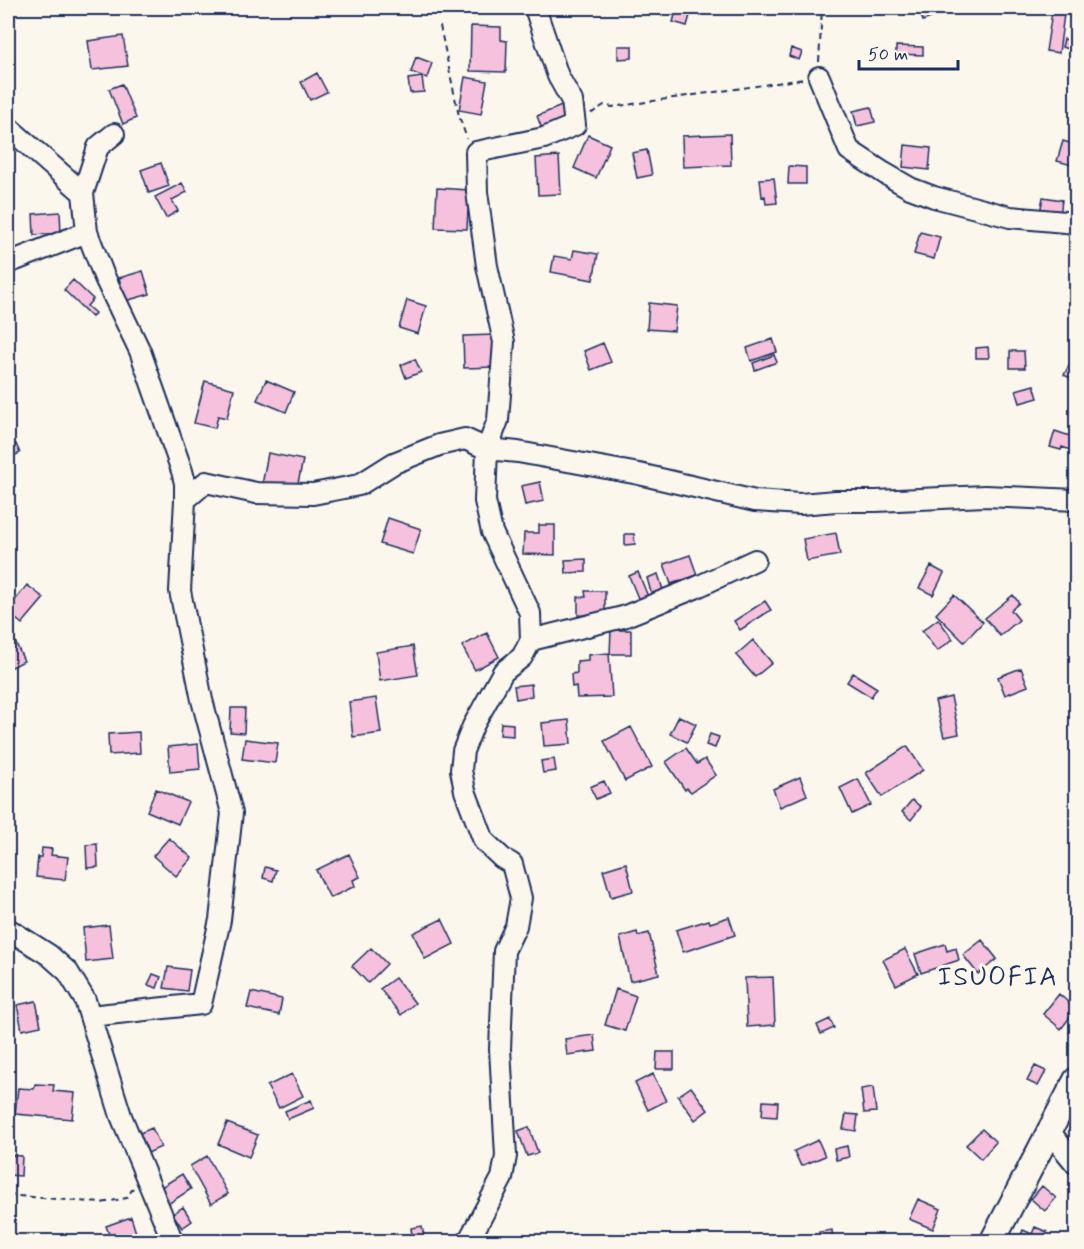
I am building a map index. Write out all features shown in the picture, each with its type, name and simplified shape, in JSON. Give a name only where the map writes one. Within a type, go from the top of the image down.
[{"type":"main road","points":[[992,1242],[1048,1130],[1077,1080]]},
{"type":"street","points":[[468,1242],[502,1178],[506,1156],[500,1049],[504,951],[516,926],[521,898],[512,864],[484,841],[465,791],[461,770],[463,750],[473,726],[503,672],[522,657],[531,639],[530,614],[492,532],[485,501],[487,449],[498,420],[504,342],[487,266],[477,192],[476,152],[544,138],[575,125],[572,101],[558,76],[535,8]]},
{"type":"street","points":[[819,77],[849,150],[910,188],[934,197],[1010,217],[1077,223]]},
{"type":"street","points":[[8,127],[83,193]]},
{"type":"street","points":[[90,1016],[201,1004],[220,920],[232,813],[202,700],[180,591],[185,483],[140,351],[104,276],[87,232],[83,193],[98,147],[114,134]]},
{"type":"street","points":[[8,264],[87,232]]},
{"type":"street","points":[[185,501],[206,482],[256,493],[313,494],[359,485],[394,463],[439,445],[465,439],[487,449],[518,452],[639,474],[755,501],[800,504],[985,496],[1077,500]]},
{"type":"street","points":[[531,639],[623,617],[695,588],[755,560]]},
{"type":"street","points":[[8,929],[49,955],[68,972],[85,1000],[121,1116],[172,1242]]},
{"type":"street","points":[[1048,1130],[1077,1164]]},
{"type":"path","points":[[572,101],[592,113],[604,105],[612,107],[819,77],[822,8]]},
{"type":"path","points":[[440,26],[459,116],[468,141],[476,152]]},
{"type":"path","points":[[8,1195],[101,1203],[127,1198],[143,1170]]},
{"type":"building","points":[[470,8],[490,8],[490,14],[470,12]]},
{"type":"building","points":[[677,8],[692,8],[687,26],[673,22]]},
{"type":"building","points":[[918,8],[941,8],[943,13],[923,21]]},
{"type":"building","points":[[1052,12],[1064,14],[1059,53],[1046,51]]},
{"type":"building","points":[[471,26],[501,27],[501,40],[507,41],[506,72],[470,71]]},
{"type":"building","points":[[123,36],[128,66],[92,70],[88,41]]},
{"type":"building","points":[[1064,39],[1076,42],[1076,51],[1062,47]]},
{"type":"building","points":[[618,46],[632,46],[632,58],[618,59]]},
{"type":"building","points":[[896,46],[923,47],[923,55],[896,54]]},
{"type":"building","points":[[791,48],[802,52],[799,60],[789,56]]},
{"type":"building","points":[[416,57],[432,63],[427,78],[411,72]]},
{"type":"building","points":[[317,73],[327,92],[310,100],[301,82]]},
{"type":"building","points":[[422,77],[424,92],[410,93],[408,79]]},
{"type":"building","points":[[465,77],[487,81],[481,114],[459,110]]},
{"type":"building","points":[[122,84],[136,118],[123,124],[109,89]]},
{"type":"building","points":[[564,105],[570,118],[542,129],[537,116]]},
{"type":"building","points":[[871,107],[875,122],[857,126],[853,111]]},
{"type":"building","points":[[730,134],[731,165],[683,167],[682,136]]},
{"type":"building","points":[[588,135],[610,145],[596,178],[574,168]]},
{"type":"building","points":[[1063,141],[1076,145],[1076,166],[1057,161]]},
{"type":"building","points":[[905,145],[931,148],[929,170],[903,167]]},
{"type":"building","points":[[647,150],[652,175],[637,178],[632,153]]},
{"type":"building","points":[[559,156],[561,194],[538,195],[536,158]]},
{"type":"building","points":[[161,163],[169,186],[149,193],[141,170]]},
{"type":"building","points":[[789,166],[806,167],[806,184],[788,184]]},
{"type":"building","points":[[774,178],[777,203],[766,204],[765,196],[762,197],[760,179]]},
{"type":"building","points":[[182,183],[187,192],[172,200],[178,211],[166,218],[155,197]]},
{"type":"building","points":[[437,188],[469,190],[467,229],[435,228]]},
{"type":"building","points":[[1043,197],[1062,200],[1060,216],[1040,213]]},
{"type":"building","points":[[60,212],[61,233],[34,235],[33,214]]},
{"type":"building","points":[[920,232],[940,237],[934,259],[914,254]]},
{"type":"building","points":[[574,250],[598,254],[593,280],[551,272],[554,256],[572,259]]},
{"type":"building","points":[[143,271],[150,294],[125,301],[119,278]]},
{"type":"building","points":[[73,280],[93,299],[87,306],[95,313],[92,317],[64,290]]},
{"type":"building","points":[[407,300],[426,306],[418,334],[399,328]]},
{"type":"building","points":[[649,303],[677,306],[674,331],[647,329]]},
{"type":"building","points":[[495,335],[496,367],[464,368],[463,336]]},
{"type":"building","points":[[773,339],[777,352],[751,361],[747,348]]},
{"type":"building","points":[[603,343],[611,362],[591,370],[584,351]]},
{"type":"building","points":[[988,347],[989,358],[976,358],[976,348]]},
{"type":"building","points":[[1010,351],[1024,351],[1025,368],[1010,368]]},
{"type":"building","points":[[774,355],[777,362],[755,370],[753,363]]},
{"type":"building","points":[[415,359],[421,372],[406,378],[401,365]]},
{"type":"building","points":[[1070,363],[1076,367],[1076,381],[1064,375]]},
{"type":"building","points":[[266,380],[294,392],[286,412],[257,400]]},
{"type":"building","points":[[205,381],[234,389],[227,418],[218,416],[215,428],[194,423]]},
{"type":"building","points":[[1034,385],[1038,398],[1020,403],[1016,390]]},
{"type":"building","points":[[1055,431],[1076,438],[1076,452],[1062,447],[1061,450],[1050,447]]},
{"type":"building","points":[[16,444],[20,453],[8,458],[8,447]]},
{"type":"building","points":[[268,453],[303,460],[296,492],[262,485]]},
{"type":"building","points":[[540,482],[544,501],[525,505],[521,486]]},
{"type":"building","points":[[388,518],[421,529],[413,554],[380,544]]},
{"type":"building","points":[[539,525],[555,525],[555,555],[523,554],[524,533],[539,533]]},
{"type":"building","points":[[836,533],[840,555],[807,561],[803,539]]},
{"type":"building","points":[[625,534],[634,534],[635,544],[625,545]]},
{"type":"building","points":[[690,555],[697,575],[671,584],[664,564]]},
{"type":"building","points":[[586,559],[586,572],[566,573],[565,560]]},
{"type":"building","points":[[931,566],[944,573],[933,595],[919,588]]},
{"type":"building","points":[[638,572],[649,599],[640,603],[629,576]]},
{"type":"building","points":[[658,574],[664,593],[652,596],[647,578]]},
{"type":"building","points":[[27,585],[44,598],[22,624],[9,613],[15,606],[12,604]]},
{"type":"building","points":[[585,591],[605,591],[605,616],[578,615],[578,597],[586,597]]},
{"type":"building","points":[[954,595],[983,622],[964,642],[936,614]]},
{"type":"building","points":[[1013,595],[1019,603],[1011,610],[1019,620],[1000,636],[985,618]]},
{"type":"building","points":[[765,601],[771,610],[740,630],[734,621]]},
{"type":"building","points":[[938,619],[953,639],[937,651],[922,631]]},
{"type":"building","points":[[611,630],[631,630],[631,654],[610,654]]},
{"type":"building","points":[[487,633],[499,657],[475,670],[462,646]]},
{"type":"building","points":[[14,639],[24,661],[8,669],[8,642]]},
{"type":"building","points":[[753,640],[772,663],[755,677],[736,655]]},
{"type":"building","points":[[413,646],[418,675],[380,681],[376,652]]},
{"type":"building","points":[[609,653],[612,697],[577,698],[576,686],[572,687],[571,674],[577,673],[577,661],[588,660],[588,655]]},
{"type":"building","points":[[1021,668],[1028,686],[1005,695],[998,677]]},
{"type":"building","points":[[853,673],[877,688],[871,697],[847,682]]},
{"type":"building","points":[[531,684],[532,696],[516,699],[514,686]]},
{"type":"building","points":[[951,697],[959,734],[944,737],[935,701]]},
{"type":"building","points":[[376,698],[381,733],[353,737],[349,702]]},
{"type":"building","points":[[231,708],[245,708],[244,733],[230,732]]},
{"type":"building","points":[[679,716],[696,724],[687,742],[670,734]]},
{"type":"building","points":[[569,720],[571,744],[544,746],[542,723]]},
{"type":"building","points":[[501,723],[513,724],[513,736],[500,735]]},
{"type":"building","points":[[631,727],[652,767],[625,781],[604,741]]},
{"type":"building","points":[[139,732],[140,753],[109,755],[108,734]]},
{"type":"building","points":[[710,734],[719,737],[715,748],[706,745]]},
{"type":"building","points":[[245,739],[278,743],[275,763],[242,759]]},
{"type":"building","points":[[198,744],[200,769],[170,772],[168,747]]},
{"type":"building","points":[[907,746],[923,770],[882,797],[866,773]]},
{"type":"building","points":[[686,748],[697,764],[705,759],[716,775],[691,792],[687,788],[685,790],[666,762]]},
{"type":"building","points":[[554,759],[556,771],[543,773],[541,761]]},
{"type":"building","points":[[800,777],[807,795],[780,807],[773,789]]},
{"type":"building","points":[[858,779],[871,805],[852,814],[840,788]]},
{"type":"building","points":[[604,781],[610,793],[596,799],[590,787]]},
{"type":"building","points":[[156,789],[188,802],[178,824],[147,811]]},
{"type":"building","points":[[912,800],[921,807],[911,820],[902,812]]},
{"type":"building","points":[[169,838],[192,858],[176,876],[153,856]]},
{"type":"building","points":[[97,844],[98,867],[87,868],[86,845]]},
{"type":"building","points":[[42,848],[52,849],[51,855],[68,857],[65,880],[36,877],[38,857],[41,857]]},
{"type":"building","points":[[349,854],[360,877],[353,880],[355,886],[330,898],[316,870]]},
{"type":"building","points":[[626,863],[633,891],[611,897],[603,870]]},
{"type":"building","points":[[265,867],[276,870],[273,881],[263,878]]},
{"type":"building","points":[[729,917],[735,935],[683,952],[676,930],[709,920],[710,923]]},
{"type":"building","points":[[442,919],[454,944],[425,959],[413,933]]},
{"type":"building","points":[[109,925],[113,959],[86,962],[83,928]]},
{"type":"building","points":[[637,932],[638,936],[649,933],[659,974],[630,981],[620,937]]},
{"type":"building","points":[[982,940],[997,959],[978,974],[963,955]]},
{"type":"building","points":[[945,944],[947,951],[956,948],[959,960],[921,973],[915,954]]},
{"type":"building","points":[[371,948],[387,964],[368,983],[352,966]]},
{"type":"building","points":[[905,949],[918,974],[896,985],[883,960]]},
{"type":"building","points":[[168,967],[190,970],[187,991],[164,988]]},
{"type":"building","points":[[153,974],[161,977],[157,988],[148,985]]},
{"type":"building","points":[[773,977],[775,1025],[747,1027],[745,978]]},
{"type":"building","points":[[395,978],[415,1003],[401,1015],[380,989]]},
{"type":"building","points":[[616,989],[636,996],[625,1031],[605,1025]]},
{"type":"building","points":[[251,992],[282,999],[279,1015],[247,1008]]},
{"type":"building","points":[[1059,994],[1076,1009],[1061,1029],[1043,1014]]},
{"type":"building","points":[[36,1001],[41,1026],[22,1030],[17,1005]]},
{"type":"building","points":[[830,1019],[834,1028],[821,1034],[817,1025]]},
{"type":"building","points":[[594,1035],[596,1051],[567,1055],[565,1039]]},
{"type":"building","points":[[657,1052],[674,1052],[674,1069],[656,1069]]},
{"type":"building","points":[[1035,1066],[1046,1071],[1038,1086],[1027,1081]]},
{"type":"building","points":[[292,1074],[303,1096],[279,1108],[267,1086]]},
{"type":"building","points":[[653,1074],[666,1101],[648,1110],[635,1083]]},
{"type":"building","points":[[35,1084],[54,1085],[53,1091],[75,1093],[72,1119],[15,1114],[18,1088],[34,1089]]},
{"type":"building","points":[[691,1087],[708,1110],[695,1120],[678,1096]]},
{"type":"building","points":[[873,1087],[876,1112],[864,1113],[861,1089]]},
{"type":"building","points":[[311,1100],[314,1108],[288,1119],[285,1111]]},
{"type":"building","points":[[763,1101],[778,1102],[777,1117],[762,1116]]},
{"type":"building","points":[[846,1114],[858,1115],[856,1131],[843,1129]]},
{"type":"building","points":[[227,1123],[258,1135],[249,1157],[218,1144]]},
{"type":"building","points":[[529,1127],[538,1153],[527,1156],[518,1131]]},
{"type":"building","points":[[152,1128],[161,1147],[148,1153],[140,1133]]},
{"type":"building","points":[[982,1129],[996,1142],[981,1159],[966,1145]]},
{"type":"building","points":[[818,1140],[825,1156],[801,1166],[794,1151]]},
{"type":"building","points":[[847,1146],[849,1157],[836,1160],[834,1149]]},
{"type":"building","points":[[8,1155],[22,1156],[21,1176],[8,1175]]},
{"type":"building","points":[[207,1156],[228,1194],[211,1204],[190,1166]]},
{"type":"building","points":[[182,1174],[191,1189],[168,1204],[158,1189]]},
{"type":"building","points":[[1042,1186],[1056,1198],[1045,1211],[1031,1199]]},
{"type":"building","points":[[918,1199],[941,1209],[933,1229],[909,1219]]},
{"type":"building","points":[[183,1207],[192,1221],[182,1228],[173,1214]]},
{"type":"building","points":[[131,1217],[137,1236],[122,1242],[112,1242],[106,1226]]},
{"type":"building","points":[[422,1226],[425,1242],[413,1242],[411,1228]]},
{"type":"building","points":[[1035,1227],[1047,1232],[1043,1242],[1018,1242],[1023,1230],[1032,1234]]},
{"type":"building","points":[[832,1230],[833,1242],[821,1242],[819,1232]]},
{"type":"building","points":[[624,1233],[627,1242],[602,1242]]},
{"type":"district","name":"ISUOFIA","points":[[998,976]]}]
